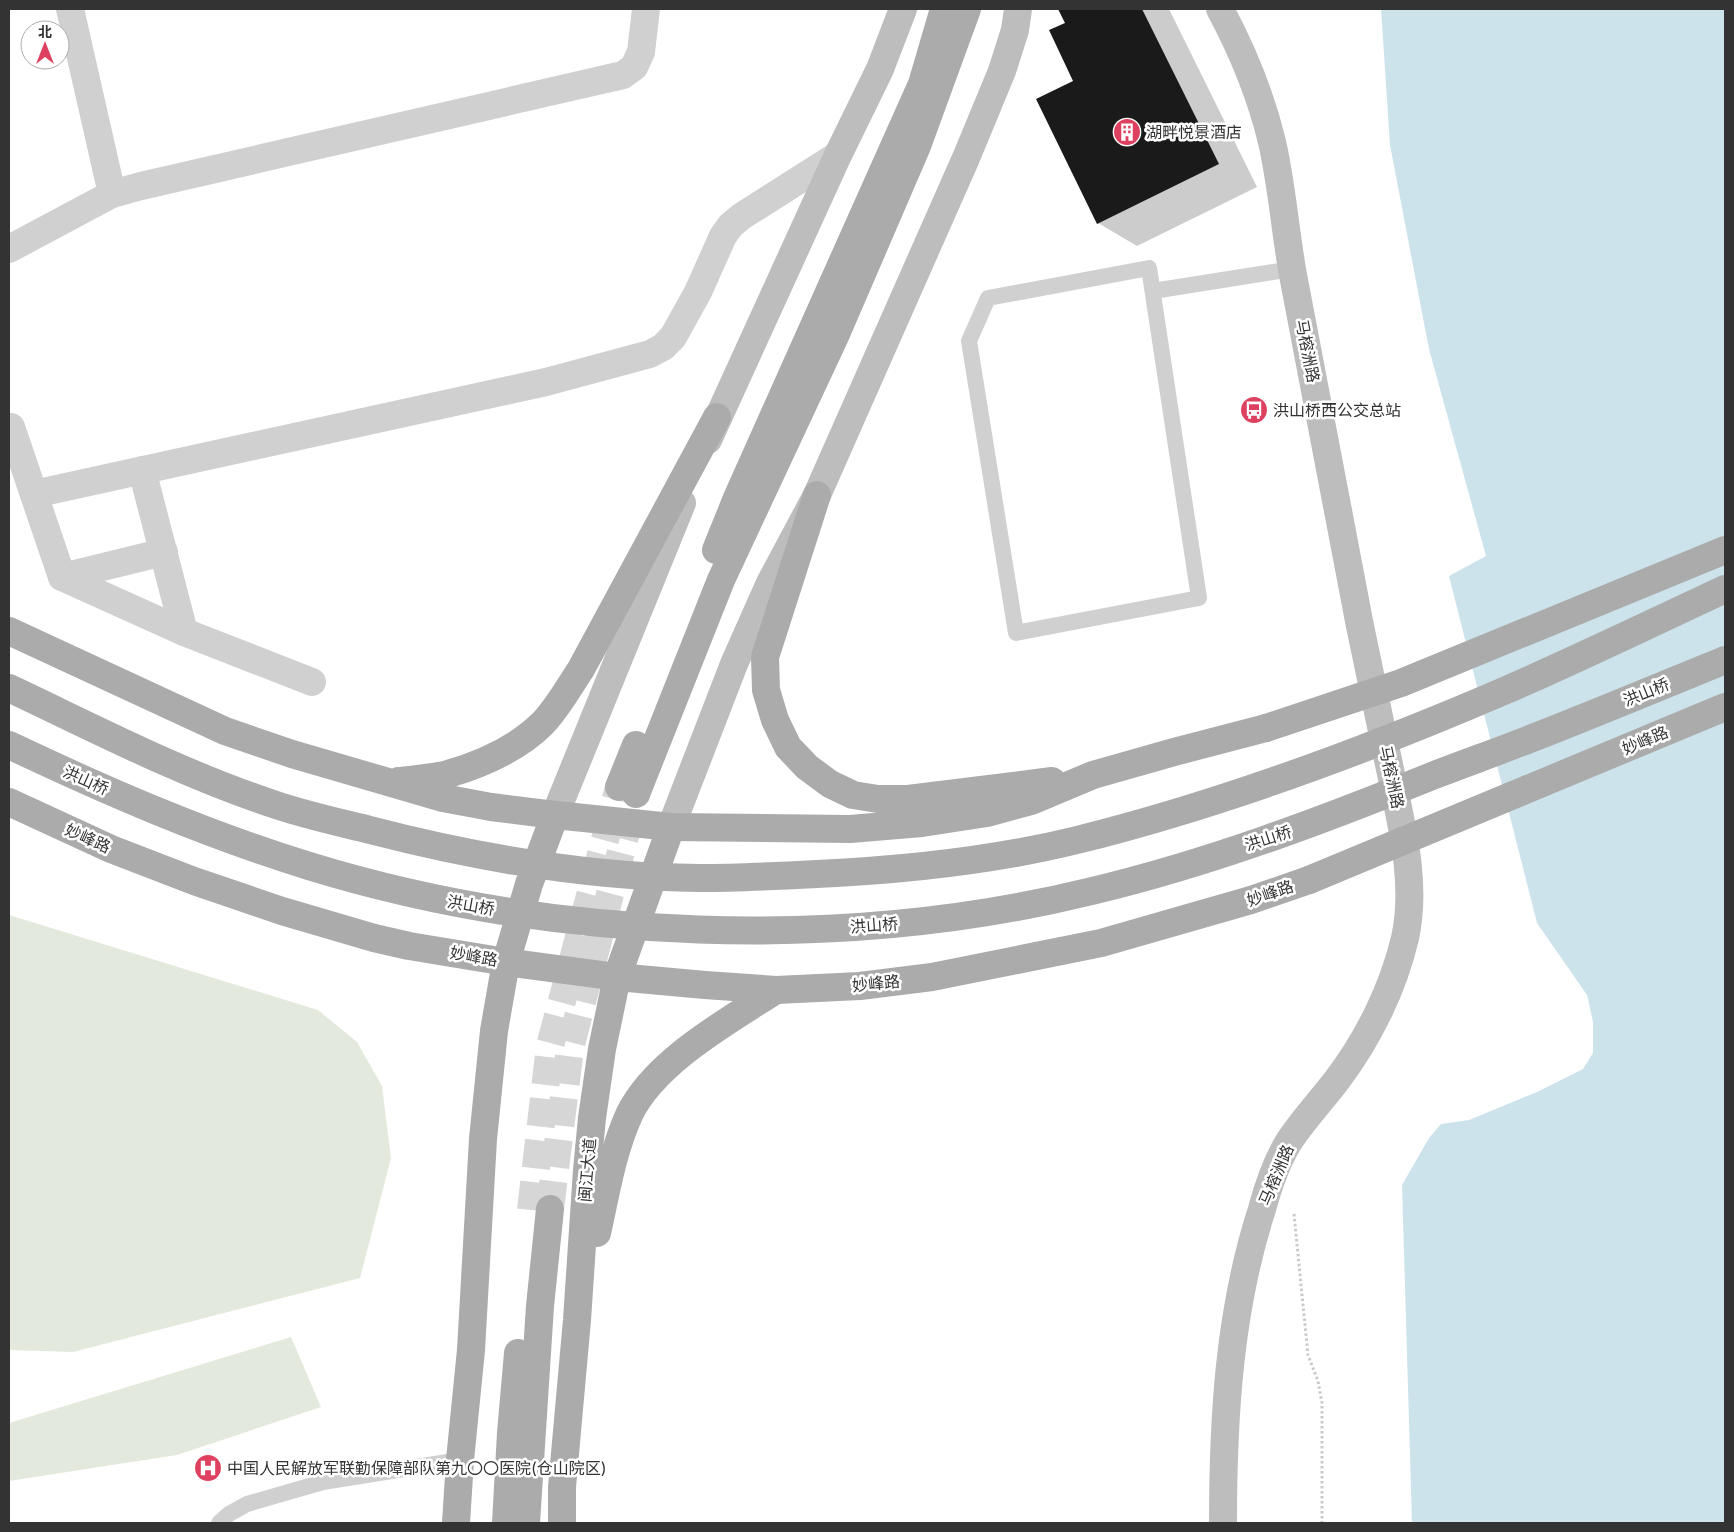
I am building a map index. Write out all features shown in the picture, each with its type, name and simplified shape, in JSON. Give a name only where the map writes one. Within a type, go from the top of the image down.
[{"type":"main road","points":[[390,783],[448,774],[484,761],[512,747],[543,723],[581,669],[717,417],[769,308],[838,155],[880,69],[903,9]]},
{"type":"main road","points":[[944,9],[922,84],[737,498],[628,791],[721,580],[836,334],[917,146],[967,9]]},
{"type":"main road","points":[[671,827],[734,664],[770,583],[816,495],[966,158],[1002,71],[1015,30],[1018,9]]},
{"type":"main road","name":"马榕洲路","points":[[1220,9],[1240,50],[1260,102],[1272,142],[1292,270],[1362,637],[1402,825],[1411,901],[1406,935],[1397,968],[1383,1003],[1363,1041],[1338,1078],[1286,1145],[1269,1186],[1257,1223],[1236,1317],[1229,1369],[1223,1470],[1223,1523]]},
{"type":"main road","points":[[456,1523],[471,1350],[484,1129],[494,1031],[506,962],[529,884],[555,815],[717,417]]},
{"type":"main road","points":[[816,495],[765,657],[766,690],[775,720],[788,747],[807,767],[830,784],[854,795],[878,799],[908,799],[1093,775]]},
{"type":"main road","points":[[9,632],[226,731],[292,754],[444,798],[491,807],[671,827],[850,829],[922,823],[987,813],[1031,801],[1093,775],[1266,728],[1401,683],[1725,550]]},
{"type":"main road","points":[[9,688],[200,777],[276,805],[410,841],[479,856],[552,867],[624,874],[700,878],[846,873],[915,868],[995,857],[1074,841],[1147,821],[1212,800],[1364,747],[1496,694],[1725,588]]},
{"type":"main road","name":"洪山桥","points":[[9,745],[179,821],[246,846],[312,867],[460,904],[596,923],[734,929],[813,928],[921,921],[1012,908],[1089,892],[1158,874],[1294,830],[1363,805],[1725,660]]},
{"type":"main road","name":"妙峰路","points":[[9,802],[111,849],[194,882],[282,911],[374,938],[409,946],[506,962],[617,977],[705,985],[776,990],[860,986],[932,976],[1101,943],[1224,909],[1309,880],[1725,707]]},
{"type":"main road","name":"闽江大道","points":[[562,1523],[562,1487],[577,1320],[587,1170],[602,1049],[617,977],[671,827]]},
{"type":"main road","points":[[577,1320],[614,1156],[630,1113],[646,1088],[663,1070],[699,1041],[776,990]]},
{"type":"main road","points":[[506,1523],[511,1433],[540,1209],[539,1315],[526,1523]]},
{"type":"street","points":[[70,9],[112,194]]},
{"type":"street","points":[[9,249],[112,194],[623,74],[634,67],[642,52],[646,9]]},
{"type":"street","points":[[34,494],[546,382],[650,354],[663,347],[673,337],[698,292],[723,236],[731,225],[742,216],[838,155]]},
{"type":"street","points":[[11,427],[62,577],[184,632],[312,682]]},
{"type":"street","points":[[142,470],[184,632]]},
{"type":"street","points":[[62,577],[164,552]]},
{"type":"lane","points":[[1149,268],[1153,291],[1199,598],[1016,634],[969,341],[988,298],[1149,268]]},
{"type":"lane","points":[[1153,291],[1292,270]]},
{"type":"lane","points":[[219,1523],[247,1504],[314,1485],[460,1460]]},
{"type":"path","points":[[1294,1213],[1308,1355],[1318,1381],[1322,1403],[1322,1523]]},
{"type":"shaded area","points":[[9,915],[318,1010],[357,1042],[382,1086],[391,1158],[360,1278],[73,1352],[9,1350]]},
{"type":"shaded area","points":[[291,1337],[321,1407],[177,1455],[9,1481],[9,1423]]},
{"type":"water","points":[[1381,9],[1725,9],[1725,1523],[1412,1523],[1402,1185],[1429,1138],[1441,1124],[1469,1120],[1537,1092],[1583,1069],[1593,1053],[1593,1022],[1587,995],[1537,923],[1449,576],[1486,556],[1429,349],[1390,145]]},
{"type":"building","name":"湖畔悦景酒店","points":[[1058,9],[1142,9],[1219,164],[1097,224],[1036,99],[1073,81],[1049,30],[1065,23]]},
{"type":"tunnel","points":[[531,1210],[550,1046],[619,787]]},
{"type":"tunnel","points":[[550,1209],[570,1048],[636,794]]},
{"type":"place","name":"湖畔悦景酒店","points":[[1127,132]]},
{"type":"place","name":"洪山桥西公交总站","points":[[1254,410]]},
{"type":"place","name":"中国人民解放军联勤保障部队第九〇〇医院(仓山院区)","points":[[208,1468]]}]
